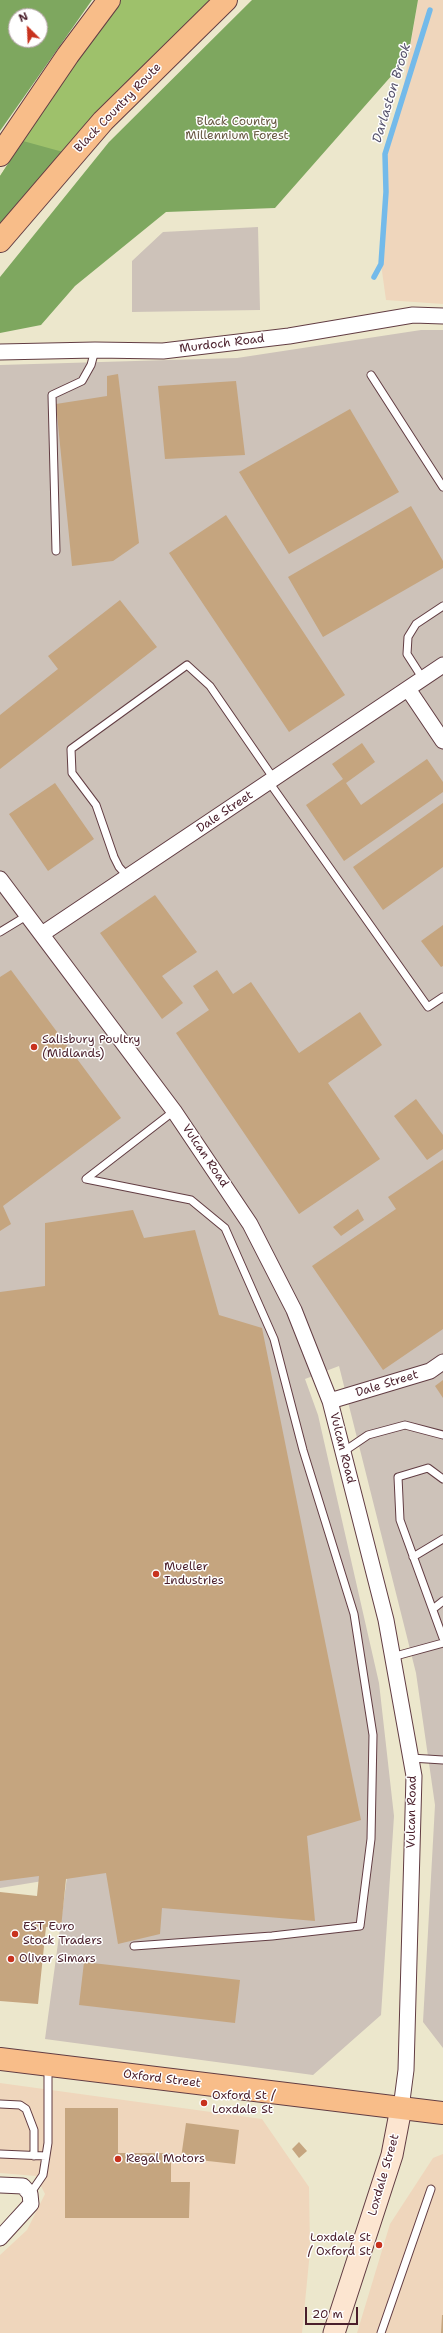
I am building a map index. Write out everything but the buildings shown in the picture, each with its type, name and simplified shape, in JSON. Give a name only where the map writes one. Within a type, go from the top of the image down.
[{"type":"highway","points":[[0,154],[68,55],[109,0]]},
{"type":"highway","name":"Black Country Route","points":[[0,240],[103,121],[226,0]]},
{"type":"highway","name":"Oxford Street","points":[[0,2059],[443,2113]]},
{"type":"main road","name":"Loxdale Street","points":[[334,2333],[392,2155],[401,2108]]},
{"type":"street","name":"Murdoch Road","points":[[0,352],[95,350],[162,351],[289,336],[413,315],[443,316]]},
{"type":"street","name":"Dale Street","points":[[42,934],[443,665]]},
{"type":"street","points":[[408,689],[443,741]]},
{"type":"street","name":"Vulcan Road","points":[[0,879],[174,1111],[250,1224],[294,1310],[330,1401],[386,1620],[414,1776],[406,2070],[401,2108]]},
{"type":"street","name":"Dale Street","points":[[330,1401],[430,1371],[443,1362]]},
{"type":"street","points":[[0,2185],[23,2186],[31,2199],[0,2238]]},
{"type":"lane","points":[[56,551],[52,395],[82,381],[91,365],[95,350]]},
{"type":"lane","points":[[371,375],[443,487]]},
{"type":"lane","points":[[423,678],[407,654],[408,638],[416,624],[443,606]]},
{"type":"lane","points":[[128,877],[119,867],[114,857],[96,805],[72,773],[71,749],[187,665],[210,686],[272,780],[428,1007],[443,997]]},
{"type":"lane","points":[[0,932],[28,915]]},
{"type":"lane","points":[[134,1946],[272,1936],[360,1926],[371,1839],[373,1734],[354,1614],[303,1450],[274,1340],[268,1326],[225,1228],[191,1200],[86,1179],[174,1111]]},
{"type":"lane","points":[[343,1452],[368,1435],[406,1425],[443,1435]]},
{"type":"lane","points":[[443,1479],[428,1468],[398,1477],[400,1520],[443,1638]]},
{"type":"lane","points":[[413,1557],[443,1538]]},
{"type":"lane","points":[[432,1609],[443,1601]]},
{"type":"lane","points":[[392,1657],[443,1643]]},
{"type":"lane","points":[[410,1758],[443,1760]]},
{"type":"lane","points":[[31,2199],[43,2175],[46,2156],[49,2107],[48,2066]]},
{"type":"lane","points":[[0,2104],[20,2105],[26,2109],[34,2130],[34,2156]]},
{"type":"lane","points":[[0,2154],[46,2156]]},
{"type":"lane","points":[[381,2333],[431,2188]]},
{"type":"shaded area","points":[[418,0],[443,0],[443,304],[386,300],[381,264],[386,192],[385,154],[400,107]]},
{"type":"shaded area","points":[[258,227],[260,310],[132,312],[132,261],[163,232]]},
{"type":"shaded area","points":[[421,330],[443,330],[443,2048],[423,2022],[435,1805],[416,1673],[339,1366],[305,1379],[318,1415],[379,1683],[394,1816],[381,2015],[313,2075],[45,2039],[67,1877],[0,1888],[0,365],[237,358]]},
{"type":"shaded area","points":[[0,2083],[262,2119],[309,2187],[310,2251],[302,2333],[0,2333],[0,2255],[27,2230],[45,2194],[36,2176],[0,2173]]},
{"type":"shaded area","points":[[443,2154],[443,2333],[357,2333],[390,2224],[433,2158]]},
{"type":"green space","points":[[0,0],[92,0],[0,131]]},
{"type":"green space","points":[[120,0],[213,0],[0,226],[0,176],[60,84]]},
{"type":"green space","name":"Black Country Millennium Forest","points":[[252,0],[418,0],[408,57],[275,208],[166,212],[75,286],[41,325],[0,333],[0,277],[109,142]]},
{"type":"green space","points":[[23,141],[63,152],[0,226],[0,176]]},
{"type":"waterway","name":"Darlaston Brook","points":[[374,277],[381,264],[386,192],[385,154],[430,10]]},
{"type":"place","name":"Salisbury Poultry (Midlands)","points":[[34,1047]]},
{"type":"place","name":"Mueller Industries","points":[[156,1574]]},
{"type":"place","name":"EST Euro Stock Traders","points":[[15,1934]]},
{"type":"place","name":"Oliver Simars","points":[[11,1959]]},
{"type":"place","name":"Oxford St / Loxdale St","points":[[204,2103]]},
{"type":"place","name":"Regal Motors","points":[[118,2159]]},
{"type":"place","name":"Loxdale St / Oxford St","points":[[379,2245]]}]
